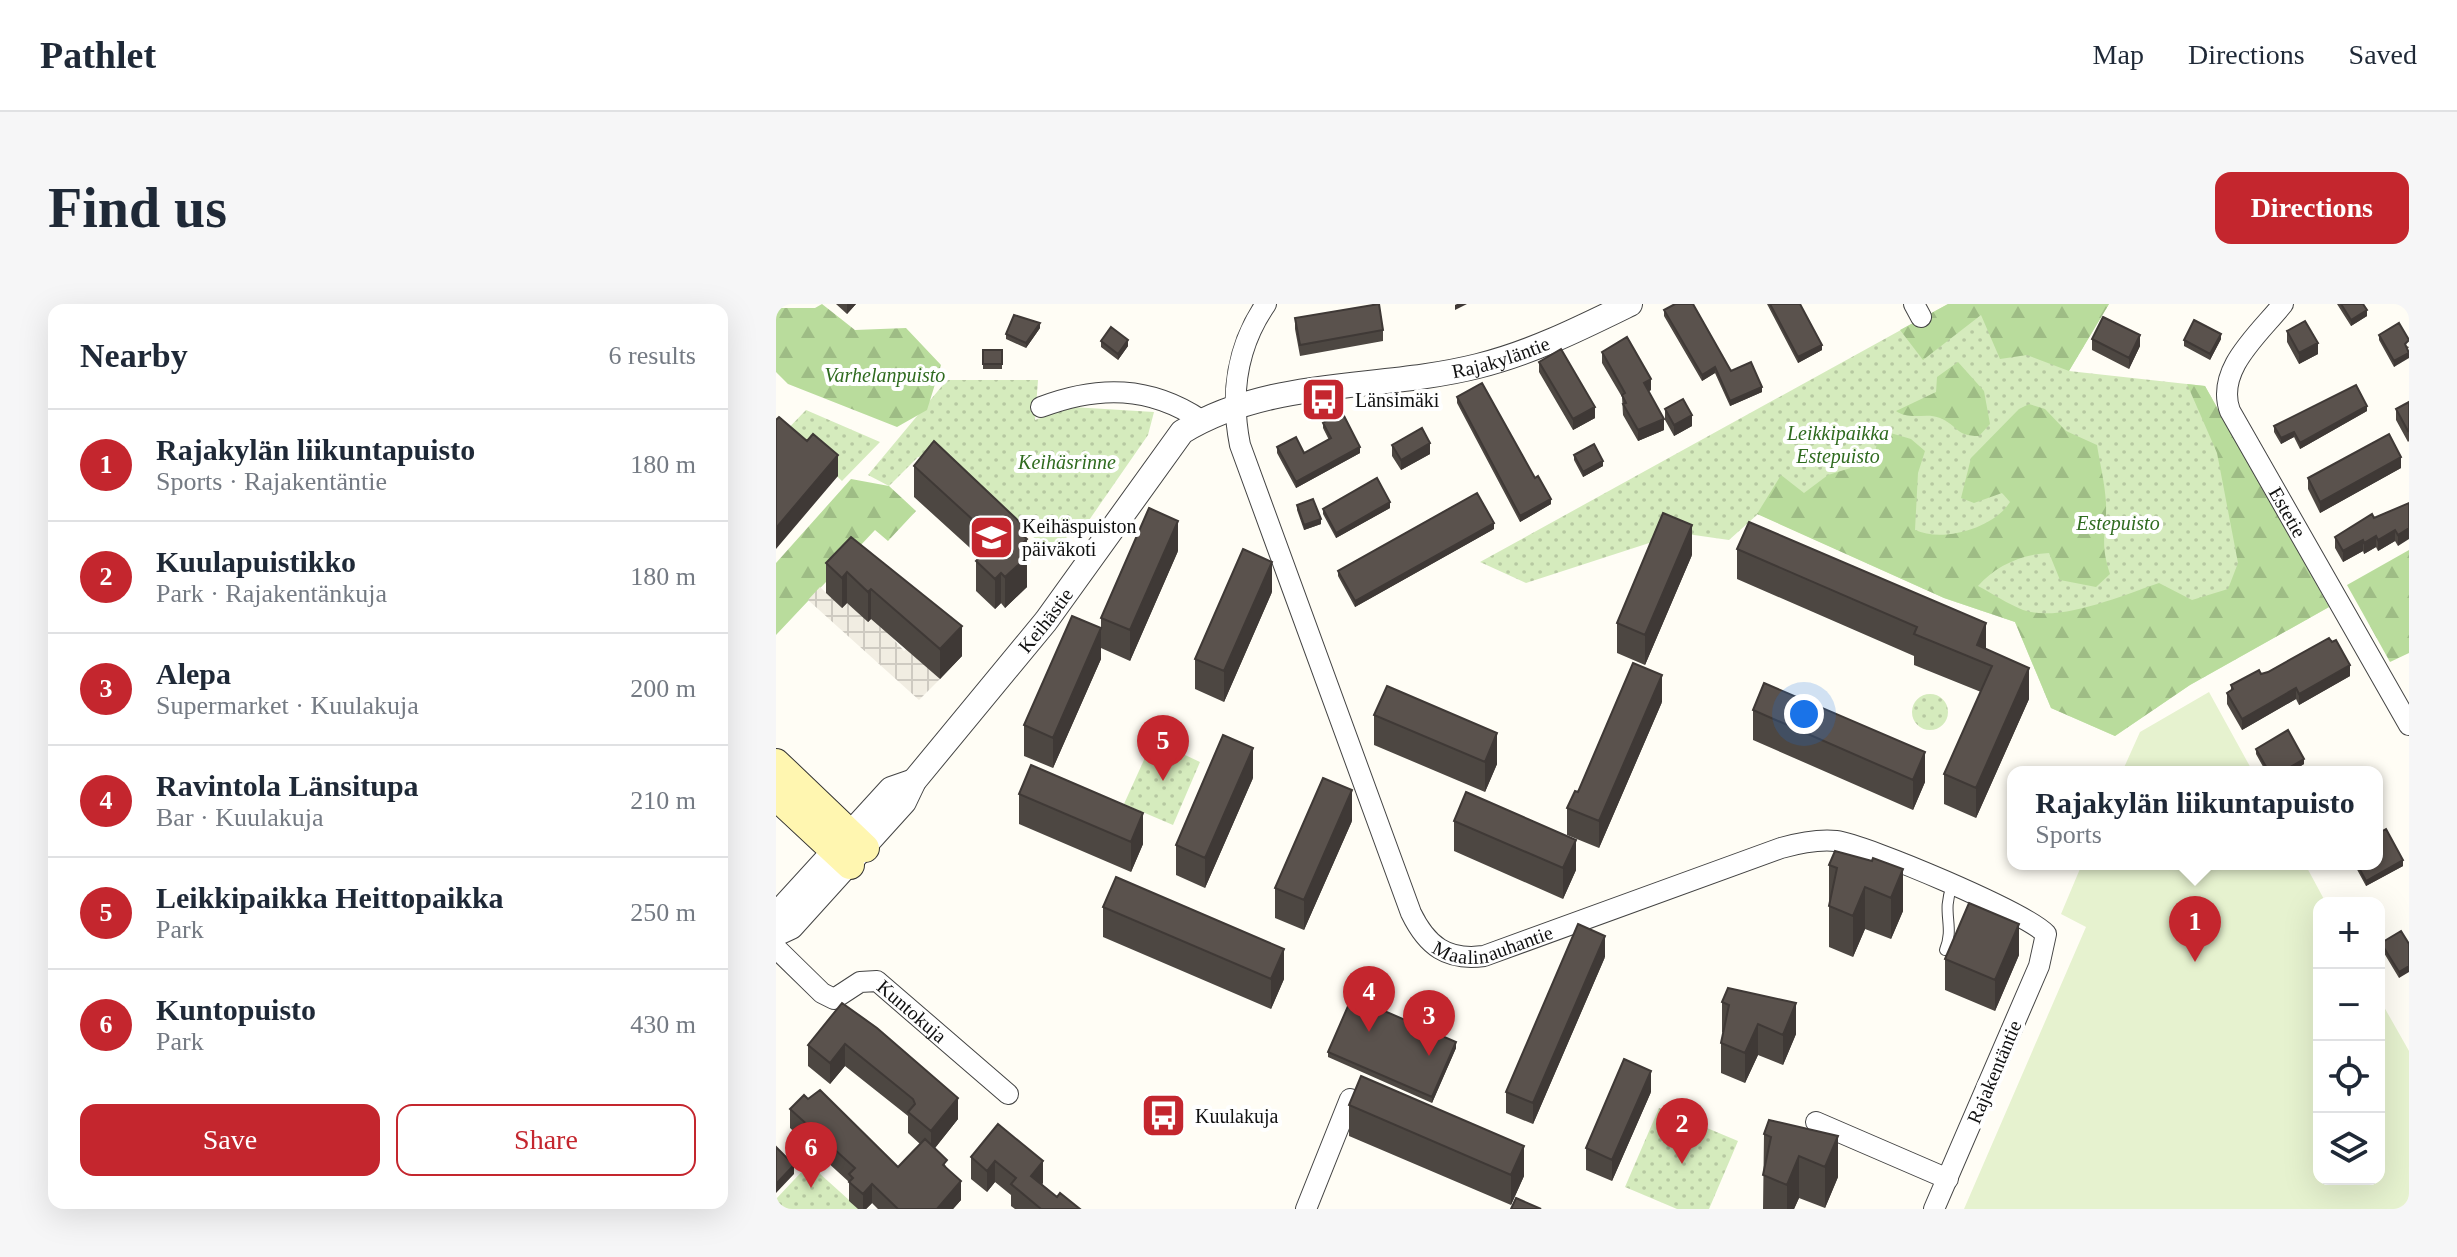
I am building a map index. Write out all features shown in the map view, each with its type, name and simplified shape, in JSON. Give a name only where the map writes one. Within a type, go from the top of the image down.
[{"type":"main road","points":[[776,763],[850,849]]},
{"type":"main road","points":[[776,796],[850,849]]},
{"type":"street","points":[[1235,407],[1242,349],[1250,327],[1266,304]]},
{"type":"street","name":"Rajakyläntie","points":[[1201,420],[1235,407],[1302,390],[1478,367],[1528,351],[1630,304]]},
{"type":"street","name":"Estetie","points":[[2283,304],[2243,353],[2228,377],[2224,395],[2409,725]]},
{"type":"street","points":[[1041,407],[1095,393],[1138,394],[1164,398],[1201,420]]},
{"type":"street","name":"Maalinauhantie","points":[[1235,407],[1240,445],[1399,883],[1420,931],[1436,949],[1454,957],[1484,956],[1747,859],[1814,841],[1852,844],[2017,914],[2046,934]]},
{"type":"street","name":"Keihästie","points":[[850,849],[904,802],[914,781],[1046,621],[1169,447],[1182,432],[1201,420]]},
{"type":"street","points":[[776,915],[850,849]]},
{"type":"street","points":[[776,934],[791,927],[850,849]]},
{"type":"street","name":"Rajakentäntie","points":[[1934,1209],[2039,966],[2046,934]]},
{"type":"street","name":"Kuntokuja","points":[[776,948],[822,993],[834,999],[860,982],[877,981],[1008,1094]]},
{"type":"street","points":[[1306,1209],[1350,1099]]},
{"type":"street","points":[[1816,1122],[1948,1179]]},
{"type":"lane","points":[[1945,950],[1951,931],[1945,909],[1952,886]]},
{"type":"green space","name":"Varhelanpuisto","points":[[822,304],[855,330],[906,328],[941,365],[927,410],[897,427],[788,384],[776,372],[776,308],[815,308]]},
{"type":"green space","name":"Estepuisto","points":[[1948,304],[2109,304],[2069,371],[2205,386],[2329,607],[2190,685],[2115,736],[2051,708],[2015,622],[1944,598],[1758,514],[1729,540],[1680,533],[1526,583],[1480,562]]},
{"type":"green space","points":[[1948,304],[2109,304],[2069,371],[2027,355],[2000,359],[1981,315],[1923,360],[1900,330]]},
{"type":"green space","points":[[1958,362],[1984,391],[1990,424],[1979,436],[1961,432],[1935,416],[1907,415],[1896,411],[1936,392],[1937,377]]},
{"type":"green space","name":"Keihäsrinne","points":[[947,380],[1038,380],[1035,420],[1072,407],[1154,412],[1148,435],[1076,539],[1069,534],[1055,554],[954,475],[951,455],[918,457],[889,486],[868,475]]},
{"type":"green space","points":[[2187,384],[2205,386],[2329,607],[2190,685],[2115,736],[2051,708],[2015,622],[1944,598],[1757,514],[1781,475],[1804,493],[1828,475],[1873,461],[1880,430],[1911,439],[1925,451],[1918,473],[1915,530],[1939,535],[1980,526],[2010,502],[2002,493],[1974,503],[1961,498],[1971,458],[2019,409],[2029,404],[2045,409],[2066,431],[2097,445],[2105,496],[2104,545],[2110,574],[2096,587],[2060,580],[2049,553],[2019,559],[2001,567],[1978,586],[2017,608],[2038,613],[2091,606],[2159,583],[2192,600],[2228,589],[2238,563],[2217,453]]},
{"type":"green space","points":[[806,410],[880,442],[842,481],[814,455],[779,438]]},
{"type":"green space","points":[[851,479],[889,486],[916,511],[888,541],[875,530],[776,635],[776,563]]},
{"type":"green space","points":[[2409,550],[2409,653],[2390,662],[2347,585]]},
{"type":"green space","points":[[2209,692],[2250,766],[2125,766],[2140,732]]},
{"type":"green space","points":[[1930,694],[1943,699],[1948,712],[1943,725],[1930,730],[1917,725],[1912,712],[1917,699]]},
{"type":"green space","points":[[1153,740],[1200,762],[1173,825],[1124,804]]},
{"type":"green space","points":[[2079,870],[2308,870],[2323,897],[2313,897],[2313,1185],[2385,1185],[2385,1009],[2409,1051],[2409,1209],[1964,1209],[2086,927],[2061,914]]},
{"type":"green space","points":[[1659,1108],[1738,1141],[1709,1209],[1677,1209],[1625,1187]]},
{"type":"green space","points":[[809,1164],[859,1209],[776,1209],[776,1199]]},
{"type":"shaded area","points":[[820,587],[842,608],[847,603],[873,617],[904,651],[910,646],[940,679],[919,700],[808,600]]},
{"type":"building","points":[[1379,304],[1383,330],[1300,345],[1295,318]]},
{"type":"building","points":[[1675,304],[1693,304],[1731,371],[1751,362],[1762,387],[1730,401],[1715,367],[1702,375],[1664,310]]},
{"type":"building","points":[[1770,304],[1800,304],[1822,345],[1798,357]]},
{"type":"building","points":[[2341,304],[2363,304],[2367,310],[2351,320]]},
{"type":"building","points":[[1014,315],[1040,323],[1026,343],[1006,334]]},
{"type":"building","points":[[2103,317],[2140,335],[2129,358],[2092,339]]},
{"type":"building","points":[[2194,320],[2221,334],[2210,354],[2184,340]]},
{"type":"building","points":[[2305,321],[2318,343],[2299,353],[2287,331]]},
{"type":"building","points":[[2399,323],[2409,340],[2405,344],[2409,353],[2394,361],[2379,335]]},
{"type":"building","points":[[1111,327],[1128,340],[1118,354],[1101,341]]},
{"type":"building","points":[[1627,337],[1651,379],[1644,383],[1664,419],[1638,430],[1623,404],[1626,403],[1622,395],[1625,393],[1602,352]]},
{"type":"building","points":[[1561,349],[1595,407],[1573,419],[1539,362]]},
{"type":"building","points":[[983,350],[1002,350],[1002,364],[983,364]]},
{"type":"building","points":[[1482,383],[1535,478],[1538,476],[1551,499],[1520,516],[1457,397]]},
{"type":"building","points":[[2356,385],[2367,406],[2300,443],[2294,432],[2281,438],[2274,426]]},
{"type":"building","points":[[1683,399],[1692,415],[1674,425],[1665,409]]},
{"type":"building","points":[[2409,402],[2409,430],[2408,431],[2396,409]]},
{"type":"building","points":[[1342,412],[1360,447],[1296,482],[1277,447],[1296,437],[1304,453],[1331,438],[1323,423]]},
{"type":"building","points":[[779,417],[807,441],[813,434],[838,455],[776,528],[776,420]]},
{"type":"building","points":[[1422,428],[1430,443],[1401,460],[1392,445]]},
{"type":"building","points":[[2389,434],[2401,457],[2320,502],[2308,478]]},
{"type":"building","points":[[934,441],[1026,528],[1021,534],[1027,539],[1023,543],[1027,548],[1023,552],[1027,557],[1005,577],[1001,573],[995,579],[976,561],[996,541],[914,466]]},
{"type":"building","points":[[1594,444],[1603,461],[1583,472],[1574,455]]},
{"type":"building","points":[[1377,478],[1390,502],[1336,533],[1323,509]]},
{"type":"building","points":[[1477,493],[1494,523],[1355,601],[1338,571]]},
{"type":"building","points":[[1313,499],[1321,519],[1304,525],[1297,505]]},
{"type":"building","points":[[2409,503],[2409,528],[2398,535],[2395,530],[2378,540],[2376,536],[2364,543],[2363,540],[2343,551],[2335,537],[2372,514],[2374,518]]},
{"type":"building","points":[[1149,508],[1178,521],[1130,630],[1101,618]]},
{"type":"building","points":[[1663,513],[1692,525],[1645,635],[1617,623]]},
{"type":"building","points":[[1749,522],[1986,623],[1977,645],[2029,668],[1976,788],[1944,774],[1992,666],[1914,634],[1917,627],[1737,549]]},
{"type":"building","points":[[851,537],[962,626],[940,649],[871,589],[868,592],[847,572],[842,578],[826,563]]},
{"type":"building","points":[[1243,549],[1272,562],[1224,671],[1195,659]]},
{"type":"building","points":[[1072,616],[1101,628],[1053,738],[1024,725]]},
{"type":"building","points":[[2329,638],[2332,642],[2336,640],[2350,665],[2299,694],[2296,688],[2242,719],[2227,693],[2233,689],[2231,685],[2259,670],[2261,674],[2268,672]]},
{"type":"building","points":[[1633,663],[1662,675],[1599,821],[1567,808],[1575,791],[1578,792]]},
{"type":"building","points":[[1764,683],[1925,752],[1913,780],[1753,710]]},
{"type":"building","points":[[1387,686],[1497,733],[1485,762],[1374,715]]},
{"type":"building","points":[[2288,730],[2304,759],[2292,766],[2266,766],[2256,749]]},
{"type":"building","points":[[1223,735],[1253,748],[1205,858],[1176,845]]},
{"type":"building","points":[[1031,765],[1143,813],[1131,842],[1019,794]]},
{"type":"building","points":[[1323,778],[1352,790],[1304,900],[1275,888]]},
{"type":"building","points":[[1466,792],[1576,840],[1563,868],[1454,821]]},
{"type":"building","points":[[2386,829],[2403,860],[2366,881],[2360,870],[2383,870],[2383,831]]},
{"type":"building","points":[[1835,851],[1872,861],[1873,858],[1903,869],[1891,898],[1865,887],[1853,916],[1829,906],[1837,868],[1829,865]]},
{"type":"building","points":[[1116,877],[1284,949],[1271,979],[1103,907]]},
{"type":"building","points":[[1969,903],[2019,924],[1995,980],[1945,959]]},
{"type":"building","points":[[1578,924],[1605,936],[1533,1103],[1506,1092]]},
{"type":"building","points":[[2401,931],[2409,944],[2409,966],[2399,972],[2385,949],[2385,941]]},
{"type":"building","points":[[1728,988],[1796,1003],[1783,1035],[1758,1024],[1745,1053],[1721,1043],[1729,1005],[1722,1002]]},
{"type":"building","points":[[1352,997],[1456,1042],[1432,1097],[1328,1052]]},
{"type":"building","points":[[842,1003],[877,1028],[958,1098],[931,1131],[908,1112],[915,1104],[913,1099],[845,1044],[830,1063],[808,1045]]},
{"type":"building","points":[[1624,1059],[1651,1071],[1612,1160],[1586,1148]]},
{"type":"building","points":[[1361,1076],[1524,1146],[1511,1175],[1349,1105]]},
{"type":"building","points":[[820,1090],[898,1167],[925,1139],[947,1160],[943,1165],[961,1181],[937,1209],[898,1209],[872,1184],[863,1194],[849,1182],[853,1178],[849,1174],[855,1168],[790,1109],[804,1095],[808,1099]]},
{"type":"building","points":[[1769,1120],[1838,1136],[1825,1167],[1799,1156],[1787,1185],[1763,1175],[1771,1137],[1764,1134]]},
{"type":"building","points":[[998,1124],[1043,1161],[1031,1176],[1057,1197],[1060,1193],[1080,1209],[1041,1209],[1011,1184],[1016,1178],[995,1161],[987,1171],[971,1157]]},
{"type":"building","points":[[776,1147],[794,1165],[776,1184]]},
{"type":"building","points":[[1516,1198],[1541,1209],[1511,1209]]},
{"type":"place","name":"Länsimäki","points":[[1324,400]]},
{"type":"place","name":"Keihäspuiston päiväkoti","points":[[991,538]]},
{"type":"place","name":"Leikkipaikka Heittopaikka","points":[[1163,781]]},
{"type":"place","name":"Rajakylän liikuntapuisto","points":[[2195,962]]},
{"type":"place","name":"Ravintola Länsitupa","points":[[1369,1032]]},
{"type":"place","name":"Alepa","points":[[1429,1056]]},
{"type":"place","name":"Kuulakuja","points":[[1164,1116]]},
{"type":"place","name":"Kuulapuistikko","points":[[1682,1164]]},
{"type":"place","name":"Kuntopuisto","points":[[811,1188]]},
{"type":"park label","name":"Leikkipaikka Estepuisto","points":[[1838,444]]}]
